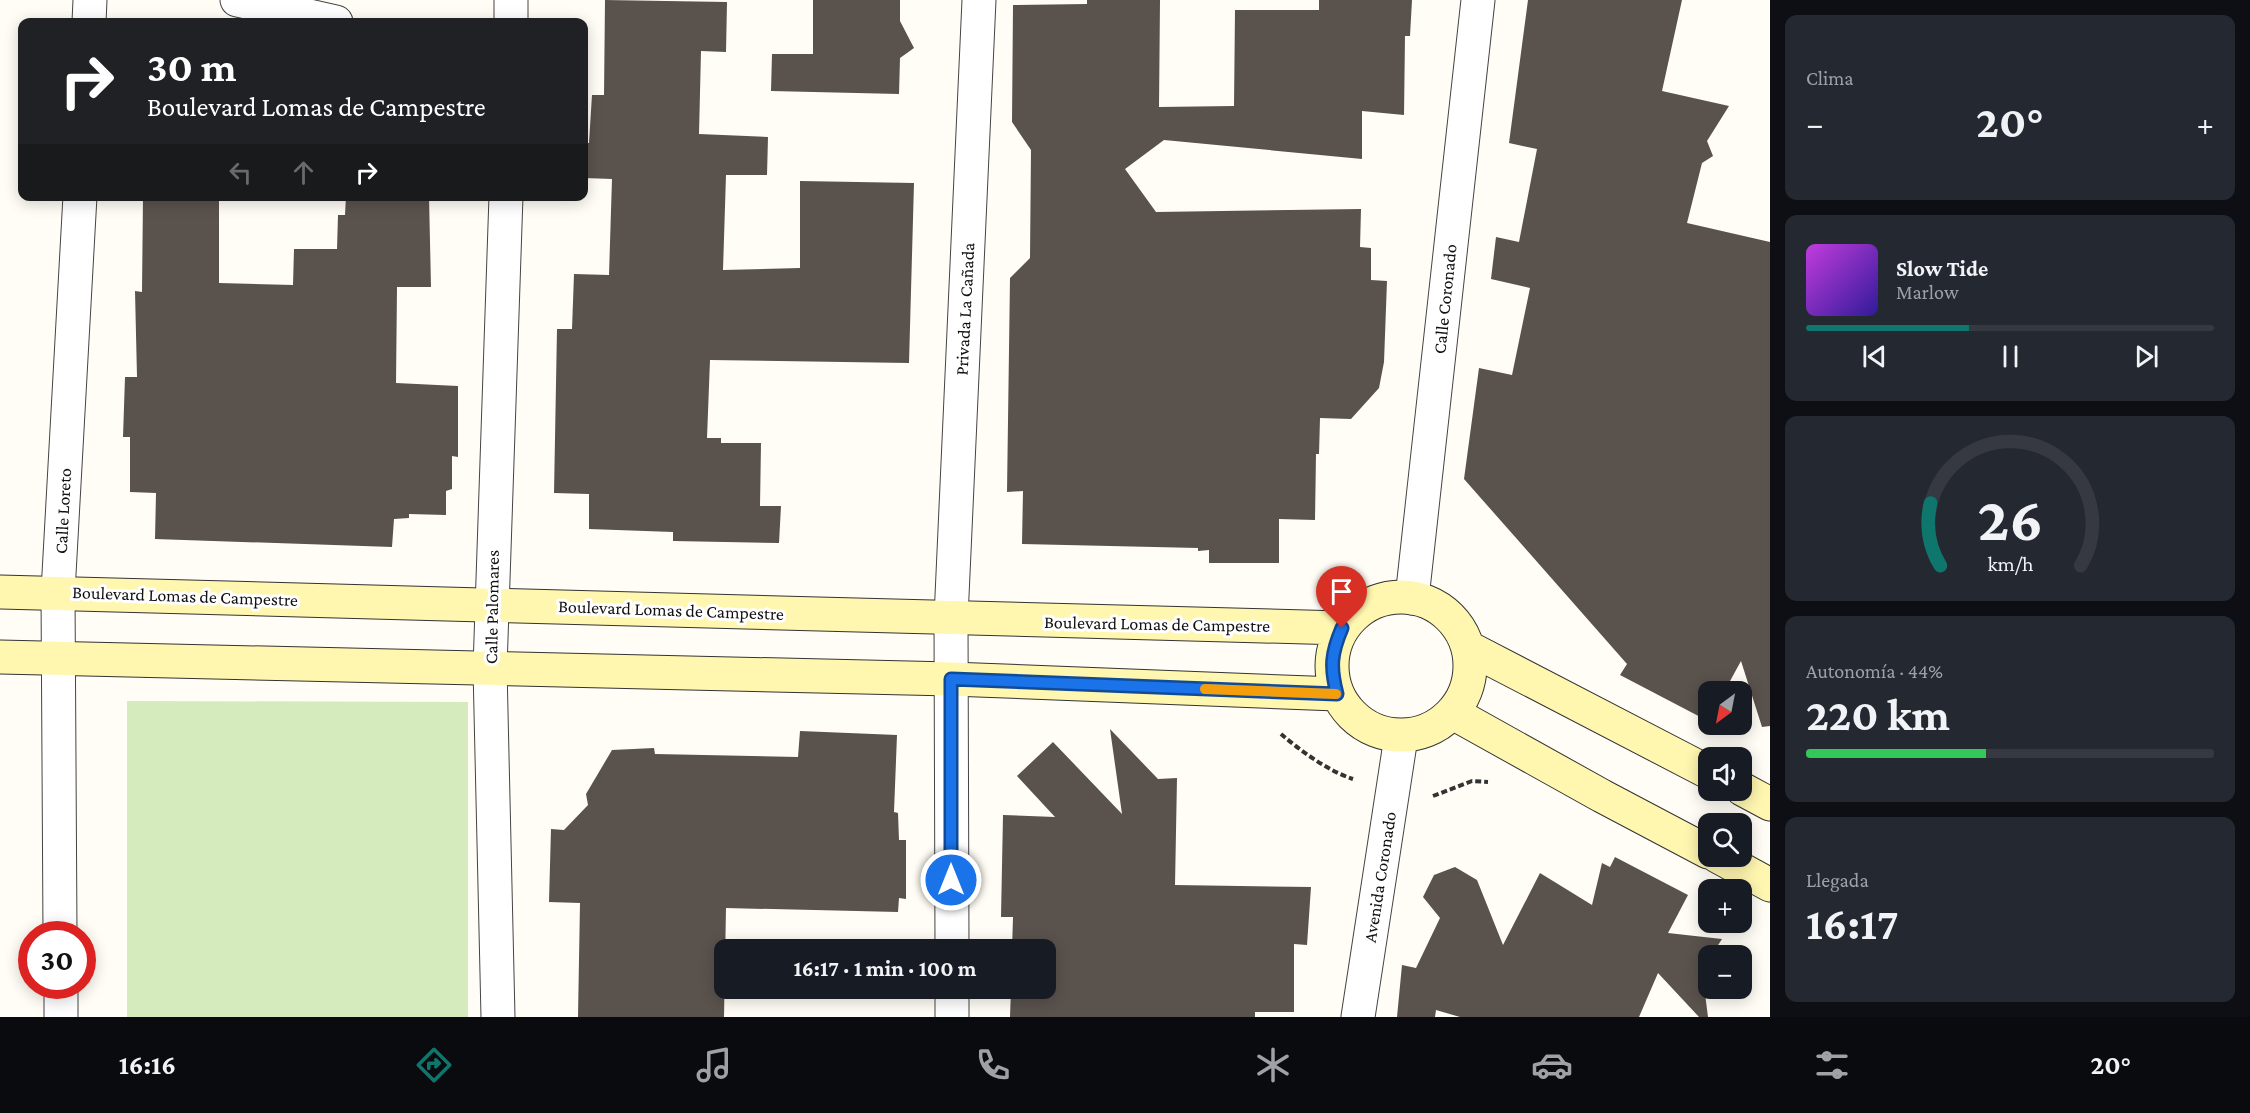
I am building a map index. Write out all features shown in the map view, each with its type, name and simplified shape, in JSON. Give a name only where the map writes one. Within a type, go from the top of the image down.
[{"type":"main road","name":"Boulevard Lomas de Campestre","points":[[0,592],[1342,628]]},
{"type":"main road","points":[[1400,596],[1412,598],[1423,600],[1443,610],[1459,628],[1469,648],[1471,671],[1466,694],[1453,713],[1435,727],[1401,737],[1369,727],[1350,714],[1337,694],[1332,672],[1333,650],[1342,628],[1357,612],[1377,600],[1400,596]]},
{"type":"main road","points":[[1469,648],[1698,767]]},
{"type":"main road","points":[[0,657],[951,679],[1337,694]]},
{"type":"main road","points":[[1453,713],[1698,847]]},
{"type":"main road","points":[[1752,794],[1770,804]]},
{"type":"main road","points":[[1736,867],[1770,885]]},
{"type":"street","points":[[89,18],[90,0]]},
{"type":"street","points":[[237,0],[318,18]]},
{"type":"street","points":[[511,0],[511,18]]},
{"type":"street","name":"Privada La Cañada","points":[[952,939],[951,618],[979,0]]},
{"type":"street","name":"Calle Coronado","points":[[1412,598],[1478,0]]},
{"type":"street","name":"Calle Loreto","points":[[60,921],[58,592],[80,201]]},
{"type":"street","name":"Calle Palomares","points":[[498,1017],[490,668],[506,201]]},
{"type":"street","name":"Avenida Coronado","points":[[1358,1017],[1401,737]]},
{"type":"street","points":[[61,999],[61,1017]]},
{"type":"street","points":[[952,999],[952,1017]]},
{"type":"path","points":[[1278,732],[1291,743],[1343,776],[1416,798],[1437,795],[1472,781],[1491,782]]},
{"type":"green space","points":[[127,701],[468,702],[468,1017],[127,1017]]},
{"type":"building","points":[[605,0],[727,2],[726,52],[701,51],[699,134],[768,137],[767,175],[726,175],[723,270],[800,268],[800,181],[914,183],[909,363],[710,360],[707,438],[721,438],[721,443],[761,443],[760,506],[781,506],[779,543],[673,541],[673,532],[589,529],[589,494],[554,493],[557,329],[572,329],[574,274],[609,275],[612,179],[588,178],[592,95],[604,95]]},
{"type":"building","points":[[813,0],[900,0],[900,21],[914,48],[900,58],[899,94],[771,91],[772,54],[813,54]]},
{"type":"building","points":[[1087,0],[1160,0],[1159,107],[1234,106],[1235,10],[1319,10],[1319,0],[1412,0],[1410,36],[1405,36],[1404,115],[1362,111],[1362,159],[1164,140],[1125,169],[1156,212],[1361,209],[1360,247],[1371,248],[1371,280],[1387,281],[1384,362],[1379,388],[1351,419],[1320,418],[1319,454],[1316,454],[1315,520],[1279,519],[1279,563],[1209,563],[1209,550],[1198,551],[1198,548],[1022,544],[1023,491],[1007,492],[1010,278],[1030,258],[1031,150],[1012,122],[1013,5],[1087,4]]},
{"type":"building","points":[[1528,0],[1682,0],[1662,91],[1729,106],[1707,141],[1713,156],[1702,163],[1687,223],[1770,242],[1770,726],[1762,727],[1752,696],[1752,681],[1747,681],[1741,661],[1730,681],[1698,681],[1698,716],[1620,675],[1627,664],[1464,479],[1479,368],[1512,375],[1530,288],[1491,279],[1496,237],[1519,242],[1537,149],[1509,143]]},
{"type":"building","points":[[143,201],[219,201],[219,283],[293,285],[294,249],[337,249],[338,215],[345,215],[346,201],[429,201],[431,287],[397,287],[396,383],[458,386],[458,457],[452,456],[452,489],[446,491],[446,515],[409,514],[409,518],[394,519],[392,547],[155,539],[156,493],[130,492],[130,437],[123,437],[125,377],[137,377],[135,291],[142,292]]},
{"type":"building","points":[[1110,729],[1158,779],[1177,778],[1175,885],[1311,887],[1307,945],[1294,944],[1294,1012],[1255,1012],[1255,1017],[1010,1017],[1011,999],[1056,999],[1056,939],[1012,939],[1013,917],[1001,917],[1003,815],[1055,817],[1017,776],[1053,742],[1122,814]]},
{"type":"building","points":[[800,731],[897,735],[894,812],[898,813],[899,840],[906,840],[906,899],[899,898],[898,912],[726,908],[725,939],[714,939],[714,999],[724,999],[724,1017],[578,1017],[580,903],[549,902],[551,829],[564,830],[588,805],[586,794],[612,750],[654,748],[655,754],[798,757]]},
{"type":"building","points":[[1615,857],[1688,895],[1668,933],[1722,939],[1718,945],[1698,945],[1698,999],[1706,999],[1708,1017],[1699,1017],[1658,973],[1639,1017],[1460,1017],[1436,1010],[1435,1017],[1397,1017],[1402,965],[1416,968],[1440,918],[1423,897],[1434,875],[1455,867],[1477,880],[1503,945],[1540,873],[1592,905],[1602,863],[1610,867]]},
{"type":"slow traffic","points":[[1205,689],[1336,694]]},
{"type":"route","points":[[951,880],[951,679],[1337,694],[1332,672],[1333,650],[1342,628]]}]
